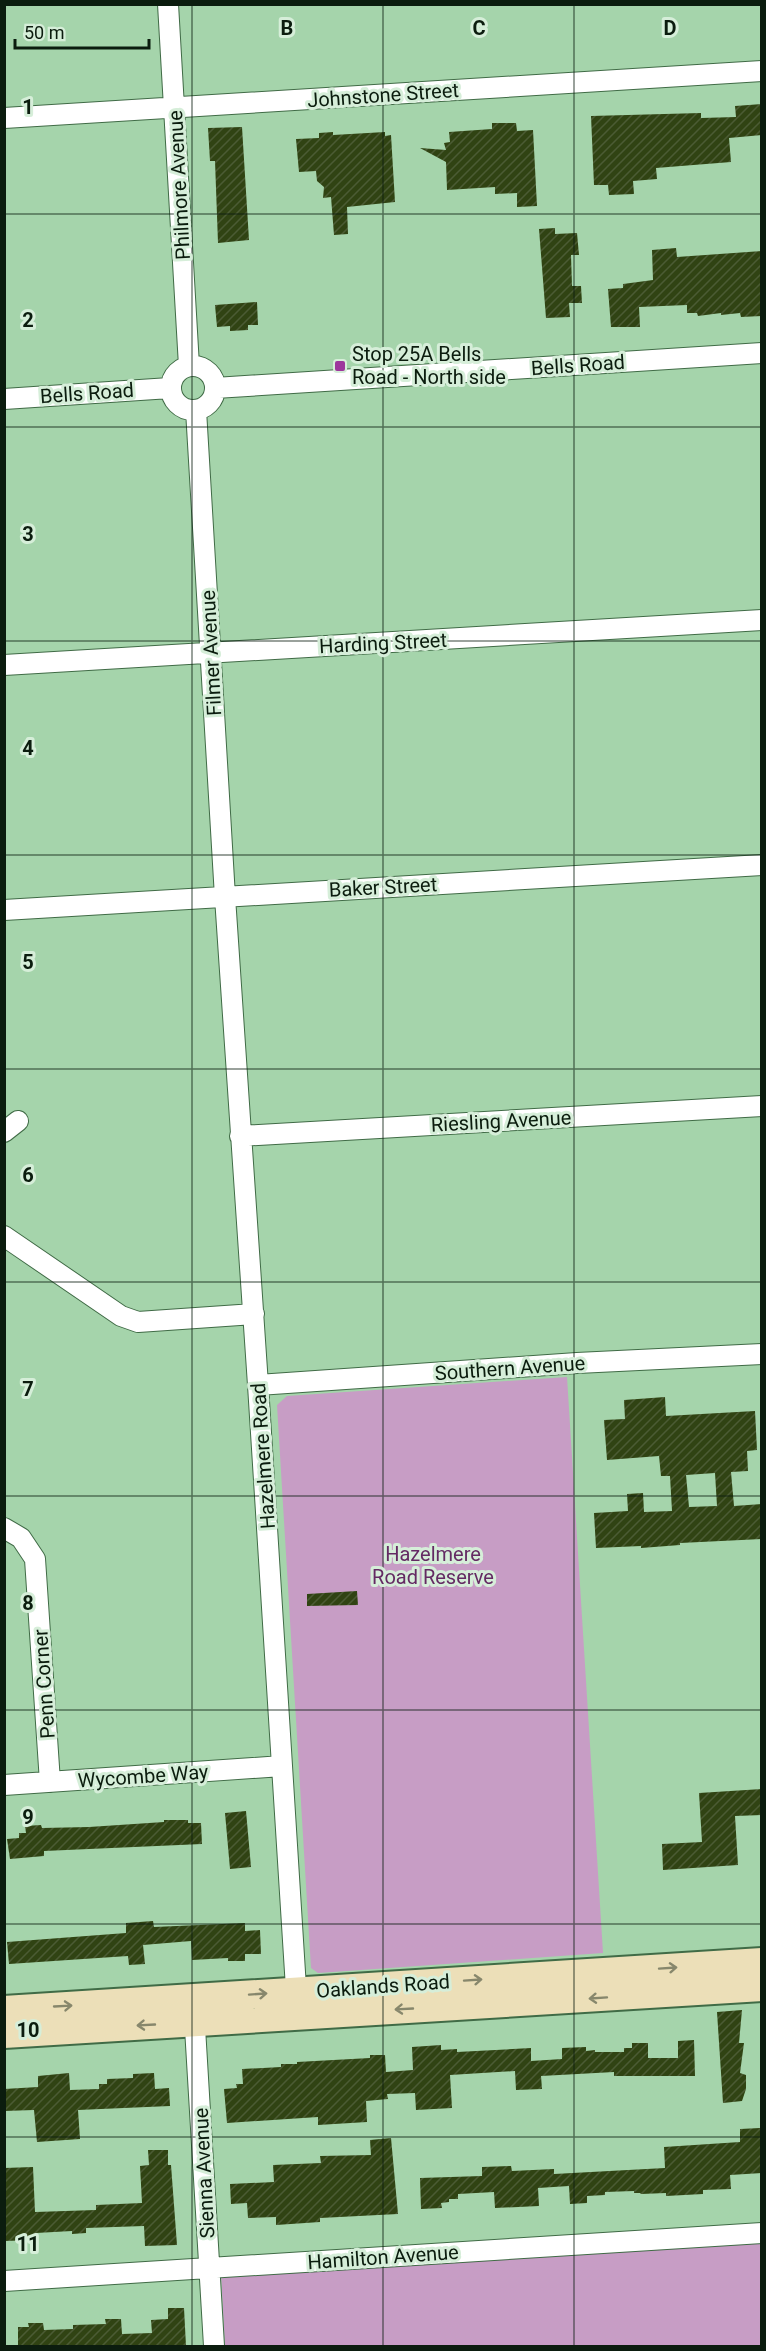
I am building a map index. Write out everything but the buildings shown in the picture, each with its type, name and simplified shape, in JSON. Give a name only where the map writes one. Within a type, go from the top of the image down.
[{"type":"main road","name":"Oaklands Road","points":[[4,2034],[194,2011],[762,1962]]},
{"type":"main road","name":"Oaklands Road","points":[[296,2004],[762,1987]]},
{"type":"main road","name":"Oaklands Road","points":[[4,2010],[194,2011]]},
{"type":"street","name":"Philmore Avenue","points":[[168,4],[189,366]]},
{"type":"street","name":"Johnstone Street","points":[[4,118],[762,71]]},
{"type":"street","name":"Bells Road","points":[[215,388],[762,353]]},
{"type":"street","points":[[189,366],[204,369],[214,380],[212,400],[196,410],[189,410],[176,402],[170,388],[178,371],[189,366]]},
{"type":"street","name":"Bells Road","points":[[4,399],[170,388]]},
{"type":"street","name":"Filmer Avenue","points":[[196,410],[225,897]]},
{"type":"street","name":"Harding Street","points":[[4,665],[762,620]]},
{"type":"street","name":"Baker Street","points":[[4,910],[762,865]]},
{"type":"street","name":"Hazelmere Road","points":[[225,897],[254,1314],[296,2004]]},
{"type":"street","name":"Riesling Avenue","points":[[240,1137],[762,1106]]},
{"type":"street","points":[[4,1236],[120,1316],[138,1322],[254,1314]]},
{"type":"street","name":"Southern Avenue","points":[[258,1385],[577,1363],[762,1354]]},
{"type":"street","name":"Penn Corner","points":[[4,1528],[21,1538],[35,1559],[50,1782]]},
{"type":"street","name":"Wycombe Way","points":[[4,1785],[282,1766]]},
{"type":"street","name":"Sienna Avenue","points":[[194,2011],[214,2346]]},
{"type":"street","name":"Hamilton Avenue","points":[[4,2281],[762,2233]]},
{"type":"green space","name":"Hazelmere Road Reserve","points":[[567,1377],[603,1953],[318,1973],[311,1968],[277,1405],[287,1396]]},
{"type":"green space","points":[[761,2242],[761,2346],[225,2346],[221,2274]]},
{"type":"place","name":"Stop 25A Bells Road - North side","points":[[340,366]]}]
